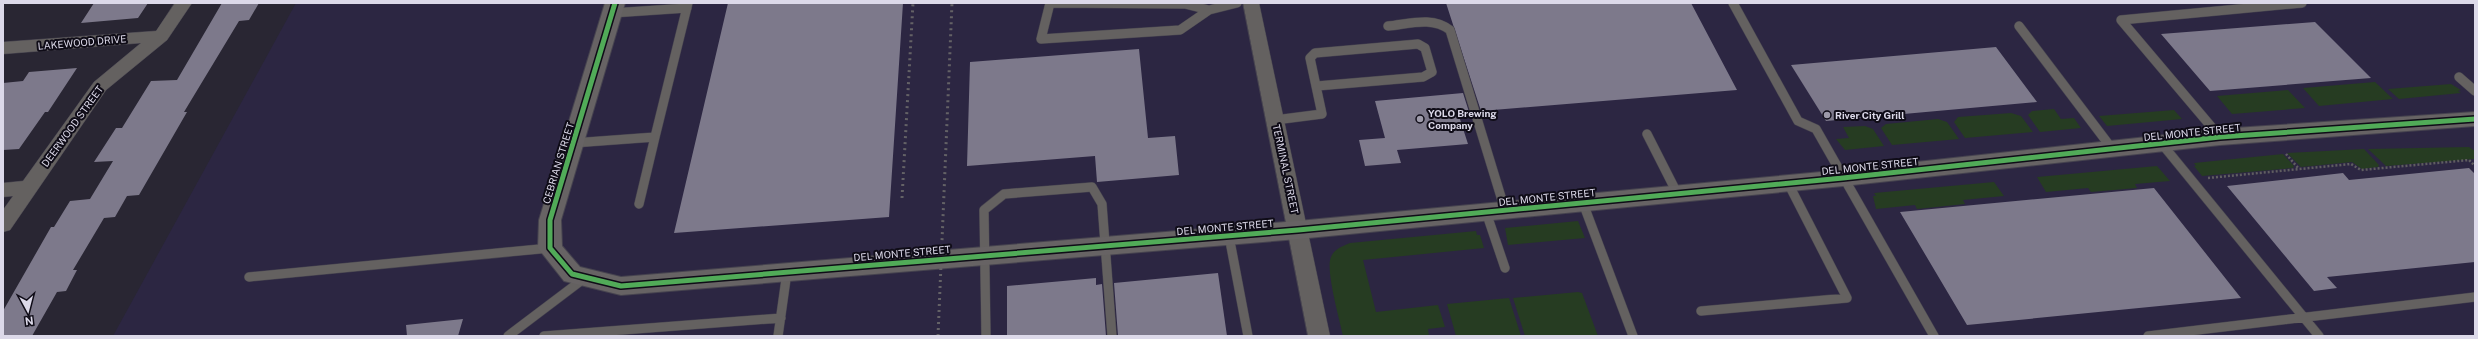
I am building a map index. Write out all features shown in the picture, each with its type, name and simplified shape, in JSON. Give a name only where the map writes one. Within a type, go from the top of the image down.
[{"type":"street","name":"DEERWOOD STREET","points":[[3,224],[26,188],[100,86],[161,36],[184,3]]},
{"type":"street","name":"TERMINAL STREET","points":[[1251,3],[1319,336]]},
{"type":"street","name":"CEBRIAN STREET","points":[[550,248],[550,220],[614,8]]},
{"type":"street","name":"LAKEWOOD DRIVE","points":[[3,48],[161,36]]},
{"type":"street","name":"DEL MONTE STREET","points":[[586,277],[621,286],[1229,236],[1843,178],[2220,138],[2475,119]]},
{"type":"street","points":[[3,190],[26,188]]},
{"type":"street","points":[[550,248],[572,274],[586,277]]},
{"type":"lane","points":[[1209,10],[1185,4],[1050,3],[1041,39],[1180,30],[1209,10],[1238,3]]},
{"type":"lane","points":[[1732,3],[1798,121],[1816,129],[1934,336]]},
{"type":"lane","points":[[2220,138],[2121,20],[2302,3]]},
{"type":"lane","points":[[614,8],[687,6],[639,204]]},
{"type":"lane","points":[[1388,26],[1435,22],[1446,26],[1450,30],[1495,211],[1505,268]]},
{"type":"lane","points":[[2019,26],[2113,150]]},
{"type":"lane","points":[[1275,120],[1322,114],[1323,111],[1310,58],[1314,53],[1418,44],[1425,48],[1432,72],[1423,77],[1317,86]]},
{"type":"lane","points":[[2459,77],[2475,91]]},
{"type":"lane","points":[[1647,134],[1677,193]]},
{"type":"lane","points":[[573,143],[655,136]]},
{"type":"lane","points":[[2162,144],[2319,336]]},
{"type":"lane","points":[[1701,311],[1847,298],[1788,183]]},
{"type":"lane","points":[[986,336],[984,210],[1004,194],[1092,187],[1102,204],[1112,336]]},
{"type":"lane","points":[[1583,202],[1633,336]]},
{"type":"lane","points":[[1229,236],[1248,336]]},
{"type":"lane","points":[[249,277],[550,248]]},
{"type":"lane","points":[[778,336],[787,272]]},
{"type":"lane","points":[[508,336],[586,277]]},
{"type":"lane","points":[[2148,336],[2475,297]]},
{"type":"lane","points":[[544,336],[781,318]]},
{"type":"path","points":[[2286,154],[2300,169]]},
{"type":"path","points":[[2204,178],[2351,164],[2361,170],[2469,160],[2475,166]]},
{"type":"shaded area","points":[[296,3],[2475,3],[2475,336],[113,336]]},
{"type":"green space","points":[[2375,82],[2393,99],[2319,106],[2303,88]]},
{"type":"green space","points":[[2451,84],[2461,90],[2458,91],[2461,93],[2399,99],[2388,89]]},
{"type":"green space","points":[[2288,90],[2305,108],[2232,114],[2217,96]]},
{"type":"green space","points":[[2054,109],[2061,119],[2074,118],[2081,128],[2040,132],[2028,115],[2032,111]]},
{"type":"green space","points":[[2174,110],[2182,119],[2107,126],[2099,116]]},
{"type":"green space","points":[[2011,113],[2021,116],[2033,132],[1965,138],[1954,122],[1958,117]]},
{"type":"green space","points":[[1938,119],[1947,122],[1959,139],[1892,145],[1881,128],[1886,124]]},
{"type":"green space","points":[[1865,126],[1873,129],[1884,146],[1845,150],[1836,139],[1849,138],[1843,127]]},
{"type":"green space","points":[[2469,147],[2475,151],[2475,159],[2386,166],[2368,149]]},
{"type":"green space","points":[[2364,149],[2379,165],[2378,167],[2362,169],[2352,162],[2301,167],[2287,153]]},
{"type":"green space","points":[[2283,154],[2294,166],[2293,168],[2202,176],[2194,166],[2196,166],[2194,163]]},
{"type":"green space","points":[[2157,166],[2170,181],[2135,184],[2137,188],[2091,192],[2088,188],[2046,192],[2037,177]]},
{"type":"green space","points":[[1994,182],[2004,196],[1963,200],[1965,204],[1917,209],[1915,205],[1876,209],[1873,196],[1876,196],[1874,193]]},
{"type":"green space","points":[[1578,221],[1585,238],[1508,245],[1505,228]]},
{"type":"green space","points":[[1476,231],[1477,235],[1480,235],[1484,248],[1363,260],[1376,312],[1438,305],[1445,327],[1428,329],[1429,336],[1343,336],[1331,283],[1330,272],[1331,257],[1336,250],[1350,243]]},
{"type":"green space","points":[[1578,292],[1582,293],[1598,336],[1525,336],[1513,298]]},
{"type":"green space","points":[[1509,298],[1521,336],[1456,336],[1447,304]]},
{"type":"building","points":[[94,3],[148,3],[138,18],[81,23]]},
{"type":"building","points":[[222,3],[259,3],[249,20],[239,21],[184,112],[187,112],[139,195],[127,196],[115,217],[104,218],[73,270],[77,270],[66,291],[57,292],[32,336],[3,336],[3,311],[51,227],[54,227],[70,201],[90,199],[113,161],[94,162],[116,128],[122,128],[151,81],[177,80]]},
{"type":"building","points":[[728,3],[903,3],[889,217],[674,233]]},
{"type":"building","points":[[1446,3],[1691,3],[1737,90],[1481,111]]},
{"type":"building","points":[[2315,22],[2371,78],[2210,91],[2161,34]]},
{"type":"building","points":[[1996,47],[2037,102],[1826,121],[1791,65]]},
{"type":"building","points":[[1139,49],[1148,138],[1175,136],[1179,175],[1097,182],[1095,156],[967,166],[970,62]]},
{"type":"building","points":[[77,68],[48,112],[45,112],[19,149],[3,150],[3,83],[23,81],[29,72]]},
{"type":"building","name":"YOLO Brewing Company","points":[[1463,93],[1469,112],[1458,113],[1468,144],[1397,150],[1401,163],[1365,166],[1359,140],[1385,138],[1375,101]]},
{"type":"building","points":[[2469,168],[2475,174],[2475,262],[2327,277],[2337,288],[2314,291],[2227,186],[2343,173],[2349,180]]},
{"type":"building","points":[[2154,188],[2241,298],[1967,325],[1900,212]]},
{"type":"building","points":[[1218,273],[1227,336],[1118,336],[1114,283]]},
{"type":"building","points":[[1096,278],[1096,285],[1102,284],[1106,336],[1007,336],[1007,286]]},
{"type":"building","points":[[463,319],[458,336],[407,336],[406,325]]},
{"type":"railway","points":[[902,198],[913,3]]},
{"type":"railway","points":[[938,336],[952,3]]},
{"type":"cycle path","points":[[615,3],[550,220],[550,248],[572,274],[621,286],[1298,230],[1843,178],[2220,137],[2475,119]]},
{"type":"place","name":"River City Grill","points":[[1827,115]]},
{"type":"place","name":"YOLO Brewing Company","points":[[1420,119]]}]
